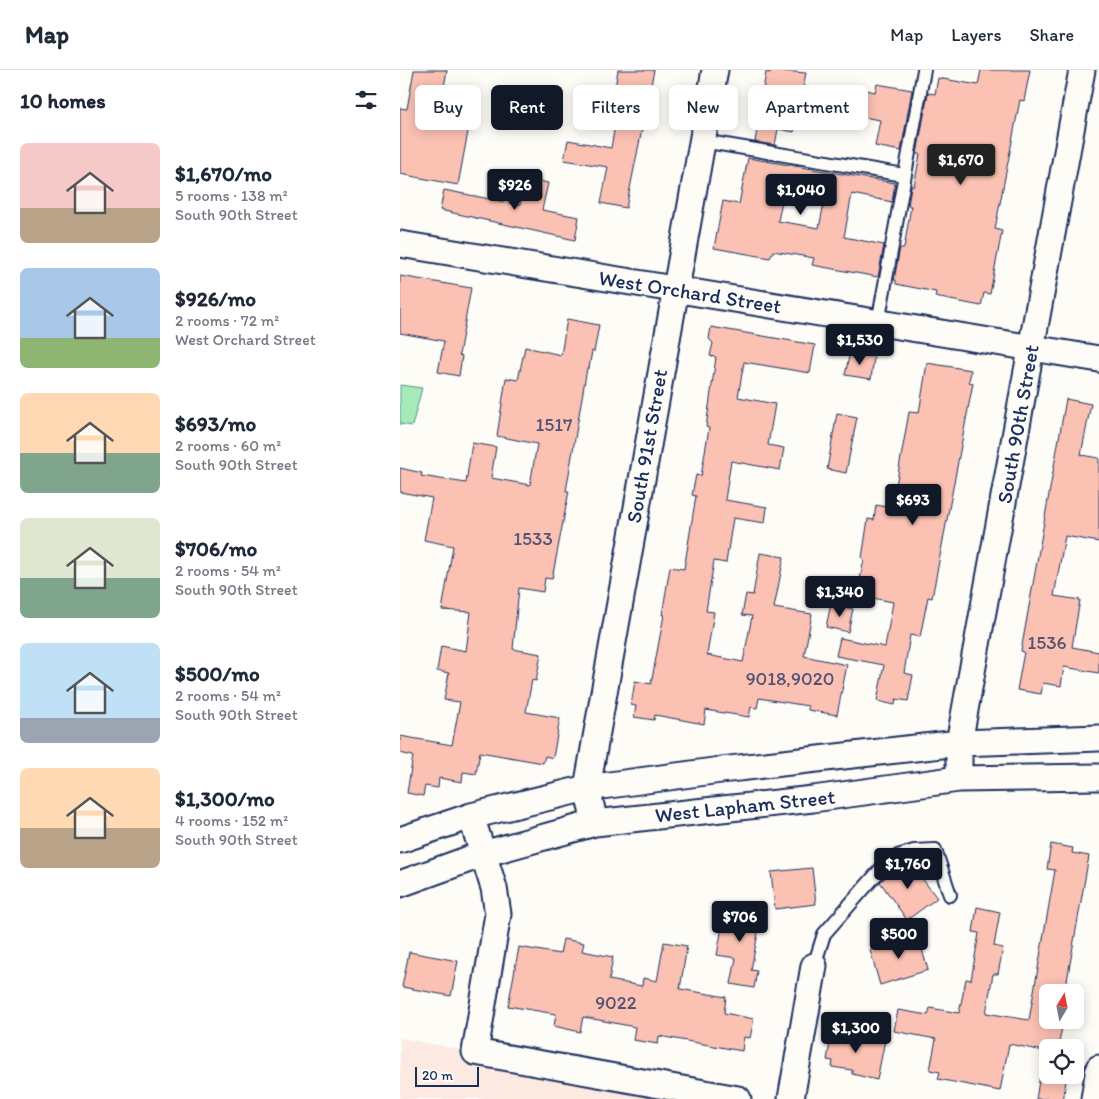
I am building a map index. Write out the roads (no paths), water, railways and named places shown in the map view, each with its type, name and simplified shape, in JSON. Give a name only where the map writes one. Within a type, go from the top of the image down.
[{"type":"street","name":"South 91st Street","points":[[595,822],[587,788],[715,70]]},
{"type":"street","name":"South 90th Street","points":[[959,779],[959,743],[1082,70]]},
{"type":"street","name":"West Orchard Street","points":[[400,244],[1099,359]]},
{"type":"street","name":"West Lapham Street","points":[[400,840],[471,816],[587,788],[721,770],[959,743],[1099,738]]},
{"type":"street","name":"West Lapham Street","points":[[400,884],[483,854],[595,822],[813,799],[959,779],[1099,777]]},
{"type":"street","points":[[471,816],[494,888],[498,914],[475,1052],[738,1099]]},
{"type":"street","points":[[791,1099],[814,966]]},
{"type":"street","points":[[1094,1099],[1099,1068]]},
{"type":"lane","points":[[878,324],[924,70]]},
{"type":"lane","points":[[702,141],[904,175]]},
{"type":"lane","points":[[814,966],[824,934],[881,869],[898,856],[914,851],[935,850],[950,895]]}]
